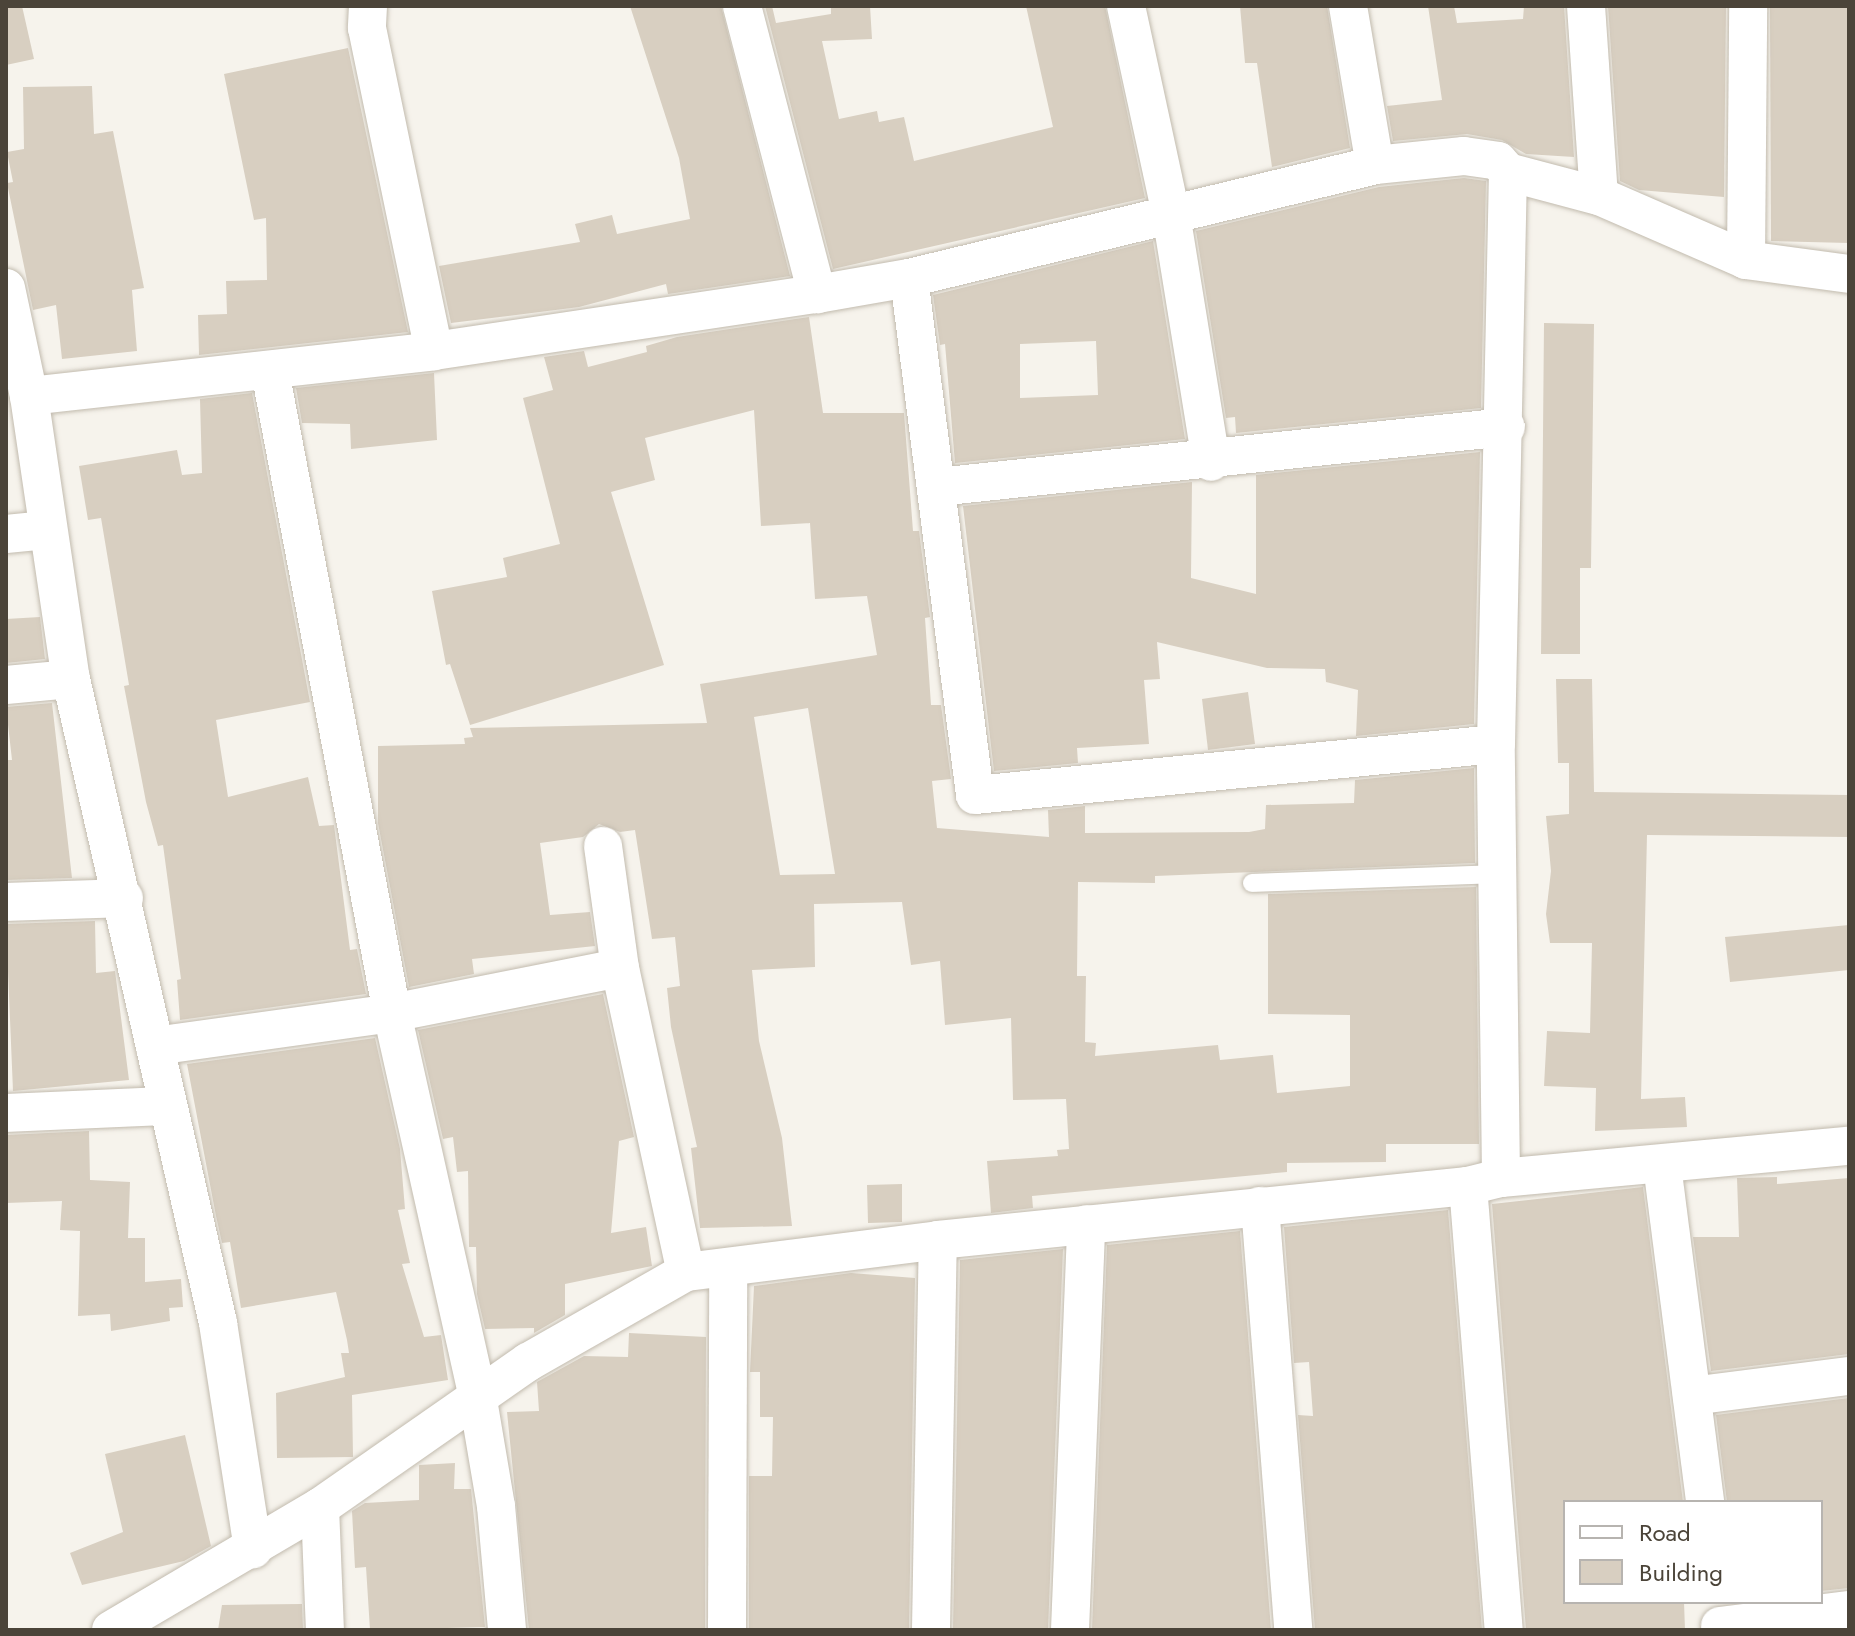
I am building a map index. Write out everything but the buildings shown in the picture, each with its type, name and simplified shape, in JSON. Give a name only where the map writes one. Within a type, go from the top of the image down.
[{"type":"street","points":[[368,6],[367,28],[434,351]]},
{"type":"street","points":[[742,6],[817,294]]},
{"type":"street","points":[[1126,6],[1171,214],[1211,462]]},
{"type":"street","points":[[1348,6],[1375,165]]},
{"type":"street","points":[[1586,6],[1599,196]]},
{"type":"street","points":[[1746,260],[1748,6]]},
{"type":"street","points":[[29,396],[434,351],[817,294],[909,278],[1375,165],[1464,156],[1498,161],[1508,172],[1599,196],[1746,260],[1849,274]]},
{"type":"street","points":[[1504,1630],[1484,1182],[1497,874],[1496,744],[1506,427],[1508,172]]},
{"type":"street","points":[[909,278],[975,795],[1496,744]]},
{"type":"street","points":[[6,288],[29,396],[71,679],[124,898],[218,1323],[253,1549]]},
{"type":"street","points":[[270,371],[392,1013],[477,1394],[496,1506],[507,1630]]},
{"type":"street","points":[[937,487],[1211,462],[1506,427]]},
{"type":"street","points":[[6,534],[47,530]]},
{"type":"street","points":[[6,685],[71,679]]},
{"type":"street","points":[[603,846],[620,968],[686,1272]]},
{"type":"street","points":[[6,902],[124,898]]},
{"type":"street","points":[[155,1046],[392,1013],[620,968]]},
{"type":"street","points":[[6,1113],[168,1106]]},
{"type":"street","points":[[114,1629],[320,1507],[477,1394],[615,1309],[686,1272],[938,1240],[1849,1146]]},
{"type":"street","points":[[1662,1165],[1705,1500]]},
{"type":"street","points":[[1260,1206],[1293,1630]]},
{"type":"street","points":[[1070,1630],[1086,1224]]},
{"type":"street","points":[[931,1630],[938,1240]]},
{"type":"street","points":[[727,1630],[728,1268]]},
{"type":"street","points":[[1692,1396],[1849,1376]]},
{"type":"street","points":[[320,1507],[325,1630]]},
{"type":"street","points":[[1719,1619],[1849,1610]]},
{"type":"lane","points":[[1252,883],[1497,874]]}]
